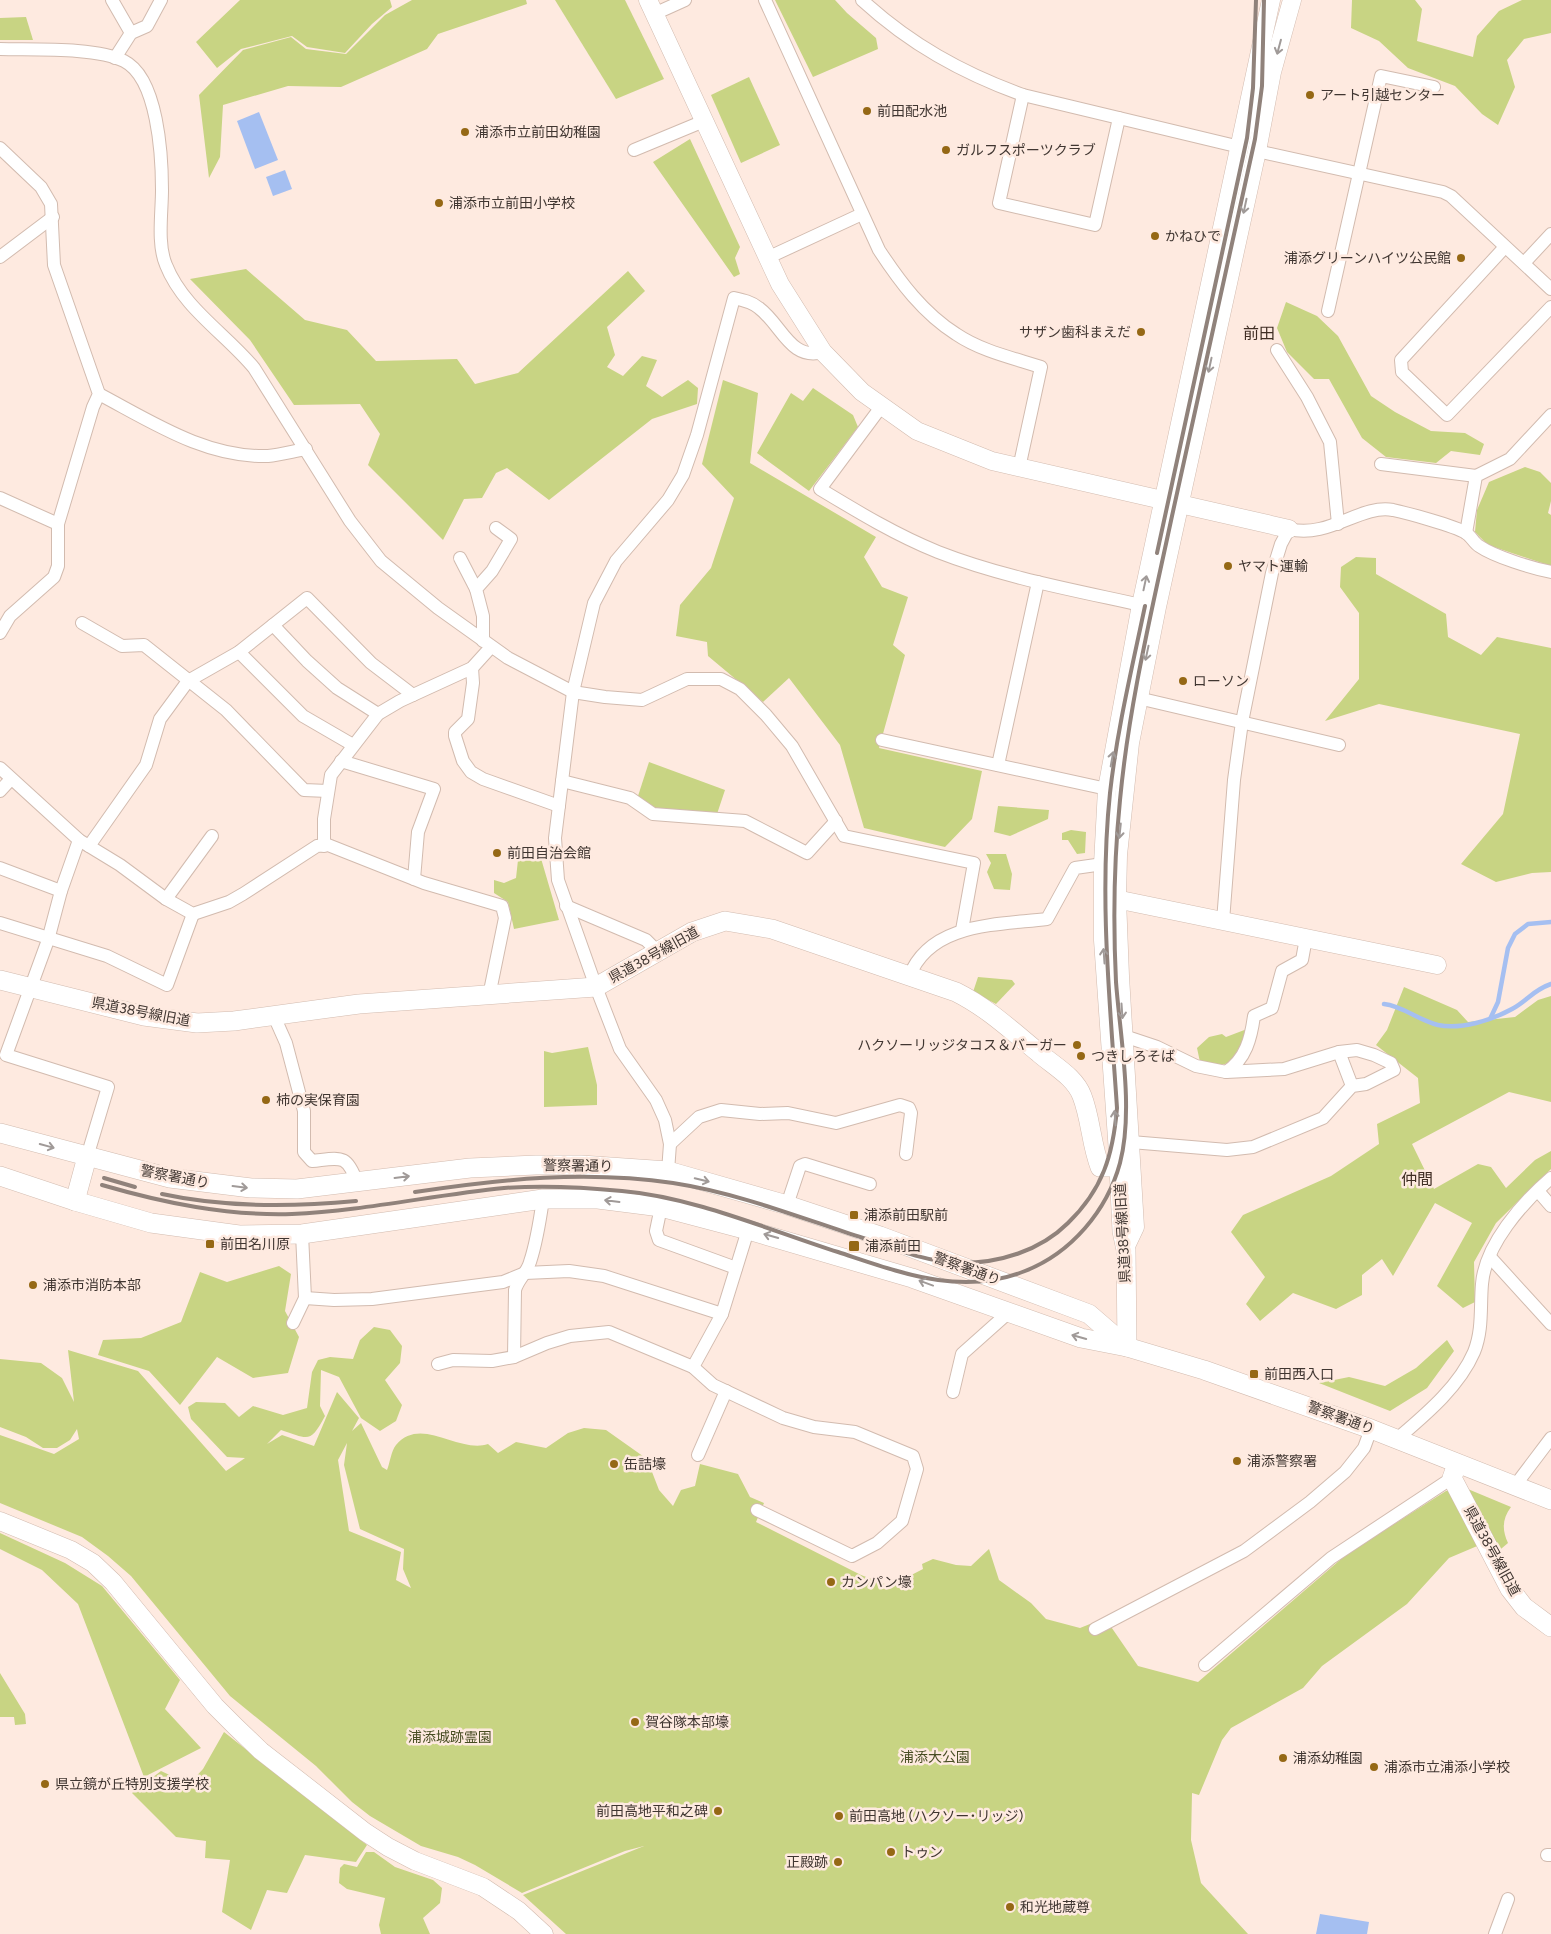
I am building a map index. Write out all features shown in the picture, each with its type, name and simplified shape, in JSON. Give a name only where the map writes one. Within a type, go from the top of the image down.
[{"type":"main road","name":"県道38号線旧道","points":[[0,980],[144,1016],[197,1023],[234,1021],[359,1004],[596,987],[657,951],[713,924],[737,922],[772,929],[956,992],[973,1000],[996,1016],[1074,1082],[1084,1102],[1095,1153],[1100,1167],[1119,1167],[1122,1231],[1126,1246],[1127,1347]]},
{"type":"main road","name":"警察署通り","points":[[0,1133],[170,1178],[251,1188],[297,1189],[470,1168],[536,1165],[580,1165],[668,1171],[787,1205],[880,1236],[1089,1314],[1127,1347]]},
{"type":"main road","points":[[75,1201],[88,1157]]},
{"type":"main road","name":"警察署通り","points":[[0,1176],[75,1201],[151,1223],[178,1228],[239,1234],[302,1234],[543,1199],[598,1199],[661,1207],[748,1230],[912,1278],[1081,1338],[1127,1347],[1204,1370],[1397,1439],[1455,1471],[1514,1487],[1551,1500]]},
{"type":"main road","name":"県道38号線旧道","points":[[1455,1471],[1510,1589],[1524,1607],[1551,1627]]},
{"type":"street","points":[[112,0],[132,33]]},
{"type":"street","points":[[115,58],[132,33],[147,26],[162,0]]},
{"type":"street","points":[[685,0],[651,7],[767,258],[793,308],[823,352],[844,375],[881,407],[917,431],[943,443],[1019,468],[1172,501],[1298,531],[1320,530],[1369,513],[1390,510],[1466,533],[1479,546],[1531,567],[1551,572]]},
{"type":"street","points":[[765,0],[878,250],[900,281],[926,310],[956,335],[990,350],[1041,367],[1019,468]]},
{"type":"street","points":[[862,0],[895,28],[930,53],[971,74],[1023,95],[1240,147]]},
{"type":"street","points":[[1119,1167],[1103,950],[1110,898],[1117,870],[1124,798],[1138,698],[1172,501],[1240,147],[1271,0]]},
{"type":"street","points":[[1126,1246],[1135,1227],[1124,1036],[1110,898],[1103,864],[1107,789],[1141,605],[1172,501],[1257,151],[1272,72],[1292,0]]},
{"type":"street","points":[[0,49],[103,54],[124,61],[135,69],[143,82],[153,106],[162,163],[162,248],[166,265],[185,298],[239,350],[254,368],[350,522],[381,561],[399,578],[487,644],[538,675],[573,692],[642,700],[687,679],[721,679],[740,689],[766,715],[792,746],[844,836],[974,863],[962,930]]},
{"type":"street","points":[[1328,311],[1381,76],[1434,87]]},
{"type":"street","points":[[1023,95],[999,203],[1094,225],[1119,118]]},
{"type":"street","points":[[634,150],[704,121]]},
{"type":"street","points":[[0,148],[42,187],[51,204],[54,265],[99,394],[188,442],[224,451],[268,456],[306,449]]},
{"type":"street","points":[[1257,151],[1443,192],[1451,196],[1504,248],[1551,289]]},
{"type":"street","points":[[767,258],[862,214]]},
{"type":"street","points":[[0,257],[53,216]]},
{"type":"street","points":[[1524,264],[1551,234]]},
{"type":"street","points":[[1504,248],[1401,360],[1402,372],[1447,415],[1551,307]]},
{"type":"street","points":[[668,1171],[670,1144],[665,1120],[656,1100],[620,1049],[566,906],[555,859],[559,806],[573,692],[594,603],[616,561],[668,500],[683,475],[697,435],[734,298],[748,301],[760,308],[790,344],[801,351],[811,355],[823,352]]},
{"type":"street","points":[[1277,350],[1307,397],[1330,442],[1338,524]]},
{"type":"street","points":[[0,634],[10,616],[54,577],[58,566],[58,524],[93,407],[99,394]]},
{"type":"street","points":[[881,407],[820,489],[878,525],[937,552],[989,570],[1141,605]]},
{"type":"street","points":[[1381,464],[1476,476],[1510,459],[1550,418]]},
{"type":"street","points":[[1466,533],[1476,476]]},
{"type":"street","points":[[0,498],[58,524]]},
{"type":"street","points":[[476,589],[492,571],[511,539],[496,528]]},
{"type":"street","points":[[1224,921],[1234,780],[1242,722],[1272,573],[1281,544],[1289,528]]},
{"type":"street","points":[[324,846],[328,790],[331,775],[340,760],[378,714],[413,695],[472,668],[487,644],[483,616],[476,589],[460,558]]},
{"type":"street","points":[[998,765],[1038,582]]},
{"type":"street","points":[[88,1157],[108,1087],[6,1055],[48,940],[61,891],[84,843],[146,765],[160,720],[188,681],[239,652],[307,598],[371,663],[413,695]]},
{"type":"street","points":[[82,623],[122,646],[144,645],[226,710],[304,790],[328,790]]},
{"type":"street","points":[[273,625],[307,661],[337,688],[378,714]]},
{"type":"street","points":[[239,652],[303,716],[353,745]]},
{"type":"street","points":[[472,668],[473,683],[468,720],[456,732],[455,736],[463,762],[471,772],[483,779],[559,806]]},
{"type":"street","points":[[1138,698],[1339,745]]},
{"type":"street","points":[[882,740],[1107,789]]},
{"type":"street","points":[[340,760],[434,789],[418,832],[414,879]]},
{"type":"street","points":[[0,768],[84,843],[120,865],[166,899],[193,914],[229,902],[317,846],[328,845],[414,879],[502,906],[506,918],[489,996]]},
{"type":"street","points":[[0,791],[11,779]]},
{"type":"street","points":[[562,781],[630,798],[653,814],[745,821],[807,853],[836,821]]},
{"type":"street","points":[[166,899],[212,836]]},
{"type":"street","points":[[909,977],[920,954],[940,939],[962,930],[1047,919],[1075,868],[1103,864]]},
{"type":"street","points":[[0,868],[61,891]]},
{"type":"street","points":[[1110,898],[1437,965]]},
{"type":"street","points":[[566,906],[646,940],[657,951]]},
{"type":"street","points":[[0,923],[48,940],[107,956],[167,984],[193,914]]},
{"type":"street","points":[[1226,1072],[1236,1066],[1250,1040],[1254,1016],[1272,1008],[1282,971],[1302,960],[1306,938]]},
{"type":"street","points":[[274,1016],[286,1043],[304,1111],[304,1152],[312,1161],[334,1159],[345,1161],[352,1167],[357,1183]]},
{"type":"street","points":[[1124,1036],[1157,1047],[1196,1066],[1226,1072],[1284,1069],[1340,1052],[1357,1050],[1374,1054],[1391,1063],[1394,1070],[1366,1084],[1352,1086],[1323,1118],[1253,1147],[1226,1150],[1131,1142]]},
{"type":"street","points":[[1340,1052],[1352,1086]]},
{"type":"street","points":[[670,1144],[699,1117],[721,1110],[760,1114],[788,1112],[836,1123],[900,1104],[906,1105],[911,1113],[906,1154]]},
{"type":"street","points":[[787,1205],[800,1166],[805,1164],[870,1184]]},
{"type":"street","points":[[1397,1439],[1459,1380],[1474,1352],[1480,1329],[1482,1282],[1490,1257],[1506,1224],[1551,1178]]},
{"type":"street","points":[[1538,1191],[1551,1206]]},
{"type":"street","points":[[514,1357],[515,1290],[517,1283],[525,1273],[537,1235],[543,1199]]},
{"type":"street","points":[[661,1207],[656,1231],[659,1240],[736,1268]]},
{"type":"street","points":[[694,1367],[722,1314],[748,1230]]},
{"type":"street","points":[[293,1323],[305,1298],[302,1234]]},
{"type":"street","points":[[1490,1257],[1551,1324]]},
{"type":"street","points":[[305,1298],[372,1299],[503,1282],[525,1273],[584,1272],[722,1314]]},
{"type":"street","points":[[953,1392],[962,1354],[1008,1313]]},
{"type":"street","points":[[438,1364],[453,1360],[492,1361],[514,1357],[546,1343],[570,1336],[608,1332],[694,1367],[713,1384],[783,1418],[814,1427],[855,1432],[913,1456],[917,1469],[902,1521],[877,1543],[852,1556],[757,1510]]},
{"type":"street","points":[[698,1455],[726,1391]]},
{"type":"street","points":[[1095,1630],[1244,1551],[1310,1502],[1345,1472],[1364,1448],[1371,1429]]},
{"type":"street","points":[[1514,1487],[1551,1438]]},
{"type":"street","points":[[1205,1665],[1331,1558],[1455,1471]]},
{"type":"street","points":[[0,1521],[71,1550],[93,1563],[113,1582],[214,1706],[236,1728],[261,1751],[365,1832],[415,1861],[483,1887],[519,1911],[544,1934]]},
{"type":"street","points":[[1495,1934],[1508,1899]]},
{"type":"green space","points":[[240,0],[390,0],[392,7],[372,24],[345,53],[307,47],[292,36],[241,49],[217,68],[196,42]]},
{"type":"green space","points":[[412,0],[526,0],[527,4],[438,34],[427,49],[341,87],[288,86],[223,105],[220,157],[209,178],[199,95],[243,50],[291,37],[306,49],[346,54],[385,15]]},
{"type":"green space","points":[[555,0],[625,0],[664,79],[616,99]]},
{"type":"green space","points":[[775,0],[835,0],[876,38],[878,49],[813,77]]},
{"type":"green space","points":[[1352,0],[1415,0],[1422,9],[1417,41],[1473,57],[1477,36],[1499,11],[1522,0],[1551,0],[1551,33],[1524,39],[1507,60],[1515,87],[1498,125],[1482,114],[1455,86],[1408,68],[1379,41],[1351,28]]},
{"type":"green space","points":[[26,17],[33,40],[0,40],[0,18]]},
{"type":"green space","points":[[749,77],[780,145],[741,163],[711,95]]},
{"type":"green space","points":[[690,139],[740,247],[735,258],[740,274],[734,277],[653,162]]},
{"type":"green space","points":[[246,269],[305,320],[347,330],[376,361],[457,359],[475,384],[518,373],[628,271],[645,291],[607,327],[615,355],[607,367],[623,376],[642,356],[657,360],[646,386],[662,397],[688,380],[698,388],[697,404],[652,419],[549,500],[507,468],[496,473],[482,498],[464,499],[443,540],[368,465],[380,434],[360,404],[294,405],[250,340],[190,279]]},
{"type":"green space","points":[[1286,302],[1317,316],[1338,336],[1371,396],[1395,412],[1431,431],[1465,433],[1484,444],[1480,455],[1451,451],[1436,463],[1386,457],[1362,438],[1329,379],[1314,379],[1287,352],[1277,328]]},
{"type":"green space","points":[[723,380],[758,393],[750,463],[876,537],[864,557],[882,587],[908,597],[893,645],[905,655],[879,748],[982,771],[972,819],[945,847],[864,828],[840,745],[789,678],[763,702],[708,656],[707,642],[676,636],[680,605],[711,568],[734,498],[702,464]]},
{"type":"green space","points":[[813,388],[853,415],[858,427],[809,491],[757,453],[791,393],[803,401]]},
{"type":"green space","points":[[1525,467],[1540,472],[1551,483],[1551,501],[1548,513],[1551,515],[1551,566],[1488,545],[1475,532],[1477,510],[1489,482]]},
{"type":"green space","points":[[1356,557],[1376,558],[1376,574],[1446,614],[1448,637],[1481,655],[1497,637],[1551,648],[1551,872],[1532,873],[1496,882],[1461,864],[1503,814],[1520,734],[1379,704],[1325,721],[1359,679],[1359,613],[1340,587],[1341,567]]},
{"type":"green space","points":[[649,762],[725,790],[717,814],[652,809],[638,796]]},
{"type":"green space","points":[[998,806],[1049,810],[1048,819],[1010,836],[994,832]]},
{"type":"green space","points":[[1071,830],[1086,832],[1085,853],[1077,854],[1068,840],[1062,840],[1062,833]]},
{"type":"green space","points":[[986,854],[1006,854],[1012,874],[1010,890],[994,889],[987,872],[991,863]]},
{"type":"green space","points":[[540,855],[559,920],[514,929],[508,902],[494,893],[494,880],[504,883],[516,878],[518,860],[523,857]]},
{"type":"green space","points":[[978,977],[1012,980],[1015,984],[996,1004],[973,992]]},
{"type":"green space","points":[[1404,987],[1457,1010],[1468,1022],[1515,1017],[1538,1000],[1551,996],[1551,1102],[1509,1092],[1412,1144],[1434,1189],[1478,1164],[1491,1167],[1506,1188],[1535,1160],[1551,1151],[1551,1169],[1496,1223],[1474,1262],[1475,1302],[1463,1308],[1437,1286],[1472,1223],[1435,1203],[1393,1276],[1382,1259],[1362,1275],[1362,1295],[1336,1309],[1293,1293],[1260,1321],[1246,1304],[1265,1277],[1231,1232],[1243,1215],[1331,1176],[1379,1144],[1377,1124],[1420,1103],[1418,1078],[1376,1045],[1387,1030]]},
{"type":"green space","points":[[1247,1029],[1240,1048],[1232,1060],[1220,1065],[1200,1062],[1197,1048],[1209,1037],[1222,1034],[1226,1037]]},
{"type":"green space","points":[[588,1047],[597,1085],[597,1105],[544,1107],[544,1051],[552,1053]]},
{"type":"green space","points":[[279,1266],[291,1274],[285,1311],[299,1337],[288,1373],[253,1378],[217,1357],[180,1405],[149,1371],[98,1355],[103,1340],[141,1338],[181,1322],[200,1272],[227,1282]]},
{"type":"green space","name":"浦添大公園","points":[[374,1327],[390,1330],[402,1346],[400,1363],[385,1380],[402,1405],[396,1421],[380,1431],[361,1418],[339,1377],[321,1370],[320,1406],[325,1416],[316,1431],[308,1437],[303,1437],[281,1430],[267,1444],[282,1435],[314,1446],[337,1392],[359,1418],[352,1431],[361,1423],[382,1467],[387,1470],[396,1445],[406,1437],[417,1434],[428,1434],[477,1446],[488,1444],[498,1453],[516,1442],[546,1448],[568,1433],[584,1428],[606,1430],[647,1459],[659,1490],[673,1506],[681,1490],[695,1486],[700,1464],[738,1474],[750,1497],[764,1503],[756,1522],[861,1575],[890,1586],[923,1569],[922,1564],[933,1559],[956,1565],[971,1566],[989,1549],[999,1580],[1031,1603],[1046,1619],[1080,1628],[1105,1618],[1138,1666],[1198,1682],[1347,1554],[1446,1491],[1463,1487],[1511,1507],[1504,1525],[1508,1543],[1495,1554],[1489,1541],[1449,1558],[1407,1604],[1322,1666],[1303,1688],[1231,1728],[1222,1740],[1199,1795],[1192,1793],[1191,1840],[1201,1883],[1248,1934],[566,1934],[523,1895],[644,1846],[625,1851],[522,1893],[458,1857],[421,1846],[370,1816],[352,1802],[316,1766],[230,1696],[131,1576],[108,1556],[82,1537],[0,1503],[0,1435],[54,1454],[79,1439],[77,1429],[70,1440],[57,1448],[43,1448],[26,1437],[0,1427],[0,1359],[41,1363],[62,1378],[74,1402],[68,1350],[138,1371],[226,1471],[245,1458],[227,1457],[191,1419],[188,1407],[196,1402],[225,1403],[239,1417],[253,1406],[283,1415],[307,1408],[312,1372],[318,1360],[330,1357],[353,1359],[360,1340]],"holes":[[[347,1443],[344,1465],[360,1529],[404,1549],[403,1569],[411,1588],[396,1580],[401,1552],[349,1531],[338,1460]]]},
{"type":"green space","points":[[1447,1340],[1454,1351],[1427,1388],[1390,1411],[1319,1383],[1349,1377],[1385,1386],[1416,1368]]},
{"type":"green space","points":[[0,1533],[65,1563],[102,1586],[180,1680],[165,1709],[201,1748],[144,1777],[78,1604],[42,1570],[0,1549]]},
{"type":"green space","points":[[0,1673],[25,1714],[26,1724],[15,1725],[14,1717],[0,1717]]},
{"type":"green space","points":[[224,1732],[367,1845],[356,1862],[305,1855],[287,1893],[267,1890],[251,1930],[222,1912],[230,1860],[205,1858],[206,1841],[176,1837],[132,1793],[161,1771],[189,1784],[203,1769]]},
{"type":"green space","points":[[366,1852],[374,1852],[395,1867],[433,1880],[442,1888],[440,1903],[423,1918],[430,1934],[381,1934],[379,1925],[385,1898],[347,1889],[339,1883],[340,1868],[344,1864],[357,1867]]},
{"type":"water","points":[[259,112],[278,160],[255,169],[237,121]]},
{"type":"water","points":[[285,170],[292,189],[273,196],[266,177]]},
{"type":"water","points":[[1320,1914],[1369,1922],[1367,1934],[1316,1934]]},
{"type":"waterway","points":[[1491,1017],[1498,1002],[1508,948],[1515,934],[1528,924],[1551,922]]},
{"type":"waterway","points":[[1384,1004],[1398,1007],[1438,1025],[1466,1025],[1504,1013],[1517,1006],[1539,989],[1551,984]]},
{"type":"railway","points":[[1157,553],[1247,138],[1253,88],[1256,0]]},
{"type":"railway","points":[[102,1185],[172,1203],[244,1213],[268,1214],[345,1210],[504,1188],[592,1188],[649,1194],[703,1207],[907,1274],[954,1282],[977,1282],[1025,1271],[1042,1263],[1072,1242],[1096,1214],[1106,1198],[1120,1163],[1124,1142],[1126,1120],[1125,1073],[1116,982],[1114,913],[1116,845],[1124,764],[1149,622],[1255,139],[1262,86],[1264,0]]},
{"type":"railway","points":[[415,1192],[480,1183],[544,1178],[608,1177],[673,1183],[721,1193],[793,1214],[911,1254],[961,1263],[990,1261],[1018,1254],[1057,1233],[1080,1210],[1098,1184],[1113,1141],[1117,1108],[1107,950],[1105,871],[1107,832],[1110,793],[1117,746],[1145,606]]},
{"type":"railway","points":[[104,1178],[135,1187]]},
{"type":"railway","points":[[162,1194],[210,1202],[259,1205],[356,1201]]},
{"type":"place","name":"アート引越センター","points":[[1310,95]]},
{"type":"place","name":"前田配水池","points":[[867,111]]},
{"type":"place","name":"浦添市立前田幼稚園","points":[[465,132]]},
{"type":"place","name":"ガルフスポーツクラブ","points":[[946,150]]},
{"type":"place","name":"浦添市立前田小学校","points":[[439,203]]},
{"type":"place","name":"かねひで","points":[[1155,236]]},
{"type":"place","name":"浦添グリーンハイツ公民館","points":[[1461,258]]},
{"type":"place","name":"サザン歯科まえだ","points":[[1141,332]]},
{"type":"place","name":"ヤマト運輸","points":[[1228,566]]},
{"type":"place","name":"ローソン","points":[[1183,681]]},
{"type":"place","name":"前田自治会館","points":[[497,853]]},
{"type":"place","name":"ハクソーリッジタコス＆バーガー","points":[[1077,1045]]},
{"type":"place","name":"つきしろそば","points":[[1081,1056]]},
{"type":"place","name":"柿の実保育園","points":[[266,1100]]},
{"type":"place","name":"浦添前田駅前","points":[[854,1215]]},
{"type":"place","name":"前田名川原","points":[[210,1244]]},
{"type":"place","name":"浦添前田","points":[[854,1246]]},
{"type":"place","name":"浦添市消防本部","points":[[33,1285]]},
{"type":"place","name":"前田西入口","points":[[1254,1374]]},
{"type":"place","name":"浦添警察署","points":[[1237,1461]]},
{"type":"place","name":"缶詰壕","points":[[614,1464]]},
{"type":"place","name":"カンパン壕","points":[[831,1582]]},
{"type":"place","name":"賀谷隊本部壕","points":[[635,1722]]},
{"type":"place","name":"浦添幼稚園","points":[[1283,1758]]},
{"type":"place","name":"浦添市立浦添小学校","points":[[1374,1767]]},
{"type":"place","name":"県立鏡が丘特別支援学校","points":[[45,1784]]},
{"type":"place","name":"前田高地平和之碑","points":[[718,1811]]},
{"type":"place","name":"前田高地 (ハクソー･リッジ)","points":[[839,1816]]},
{"type":"place","name":"トゥン","points":[[891,1852]]},
{"type":"place","name":"正殿跡","points":[[838,1862]]},
{"type":"place","name":"和光地蔵尊","points":[[1010,1907]]},
{"type":"district","name":"前田","points":[[1259,333]]},
{"type":"district","name":"仲間","points":[[1417,1179]]},
{"type":"park label","name":"浦添城跡霊園","points":[[450,1737]]}]
